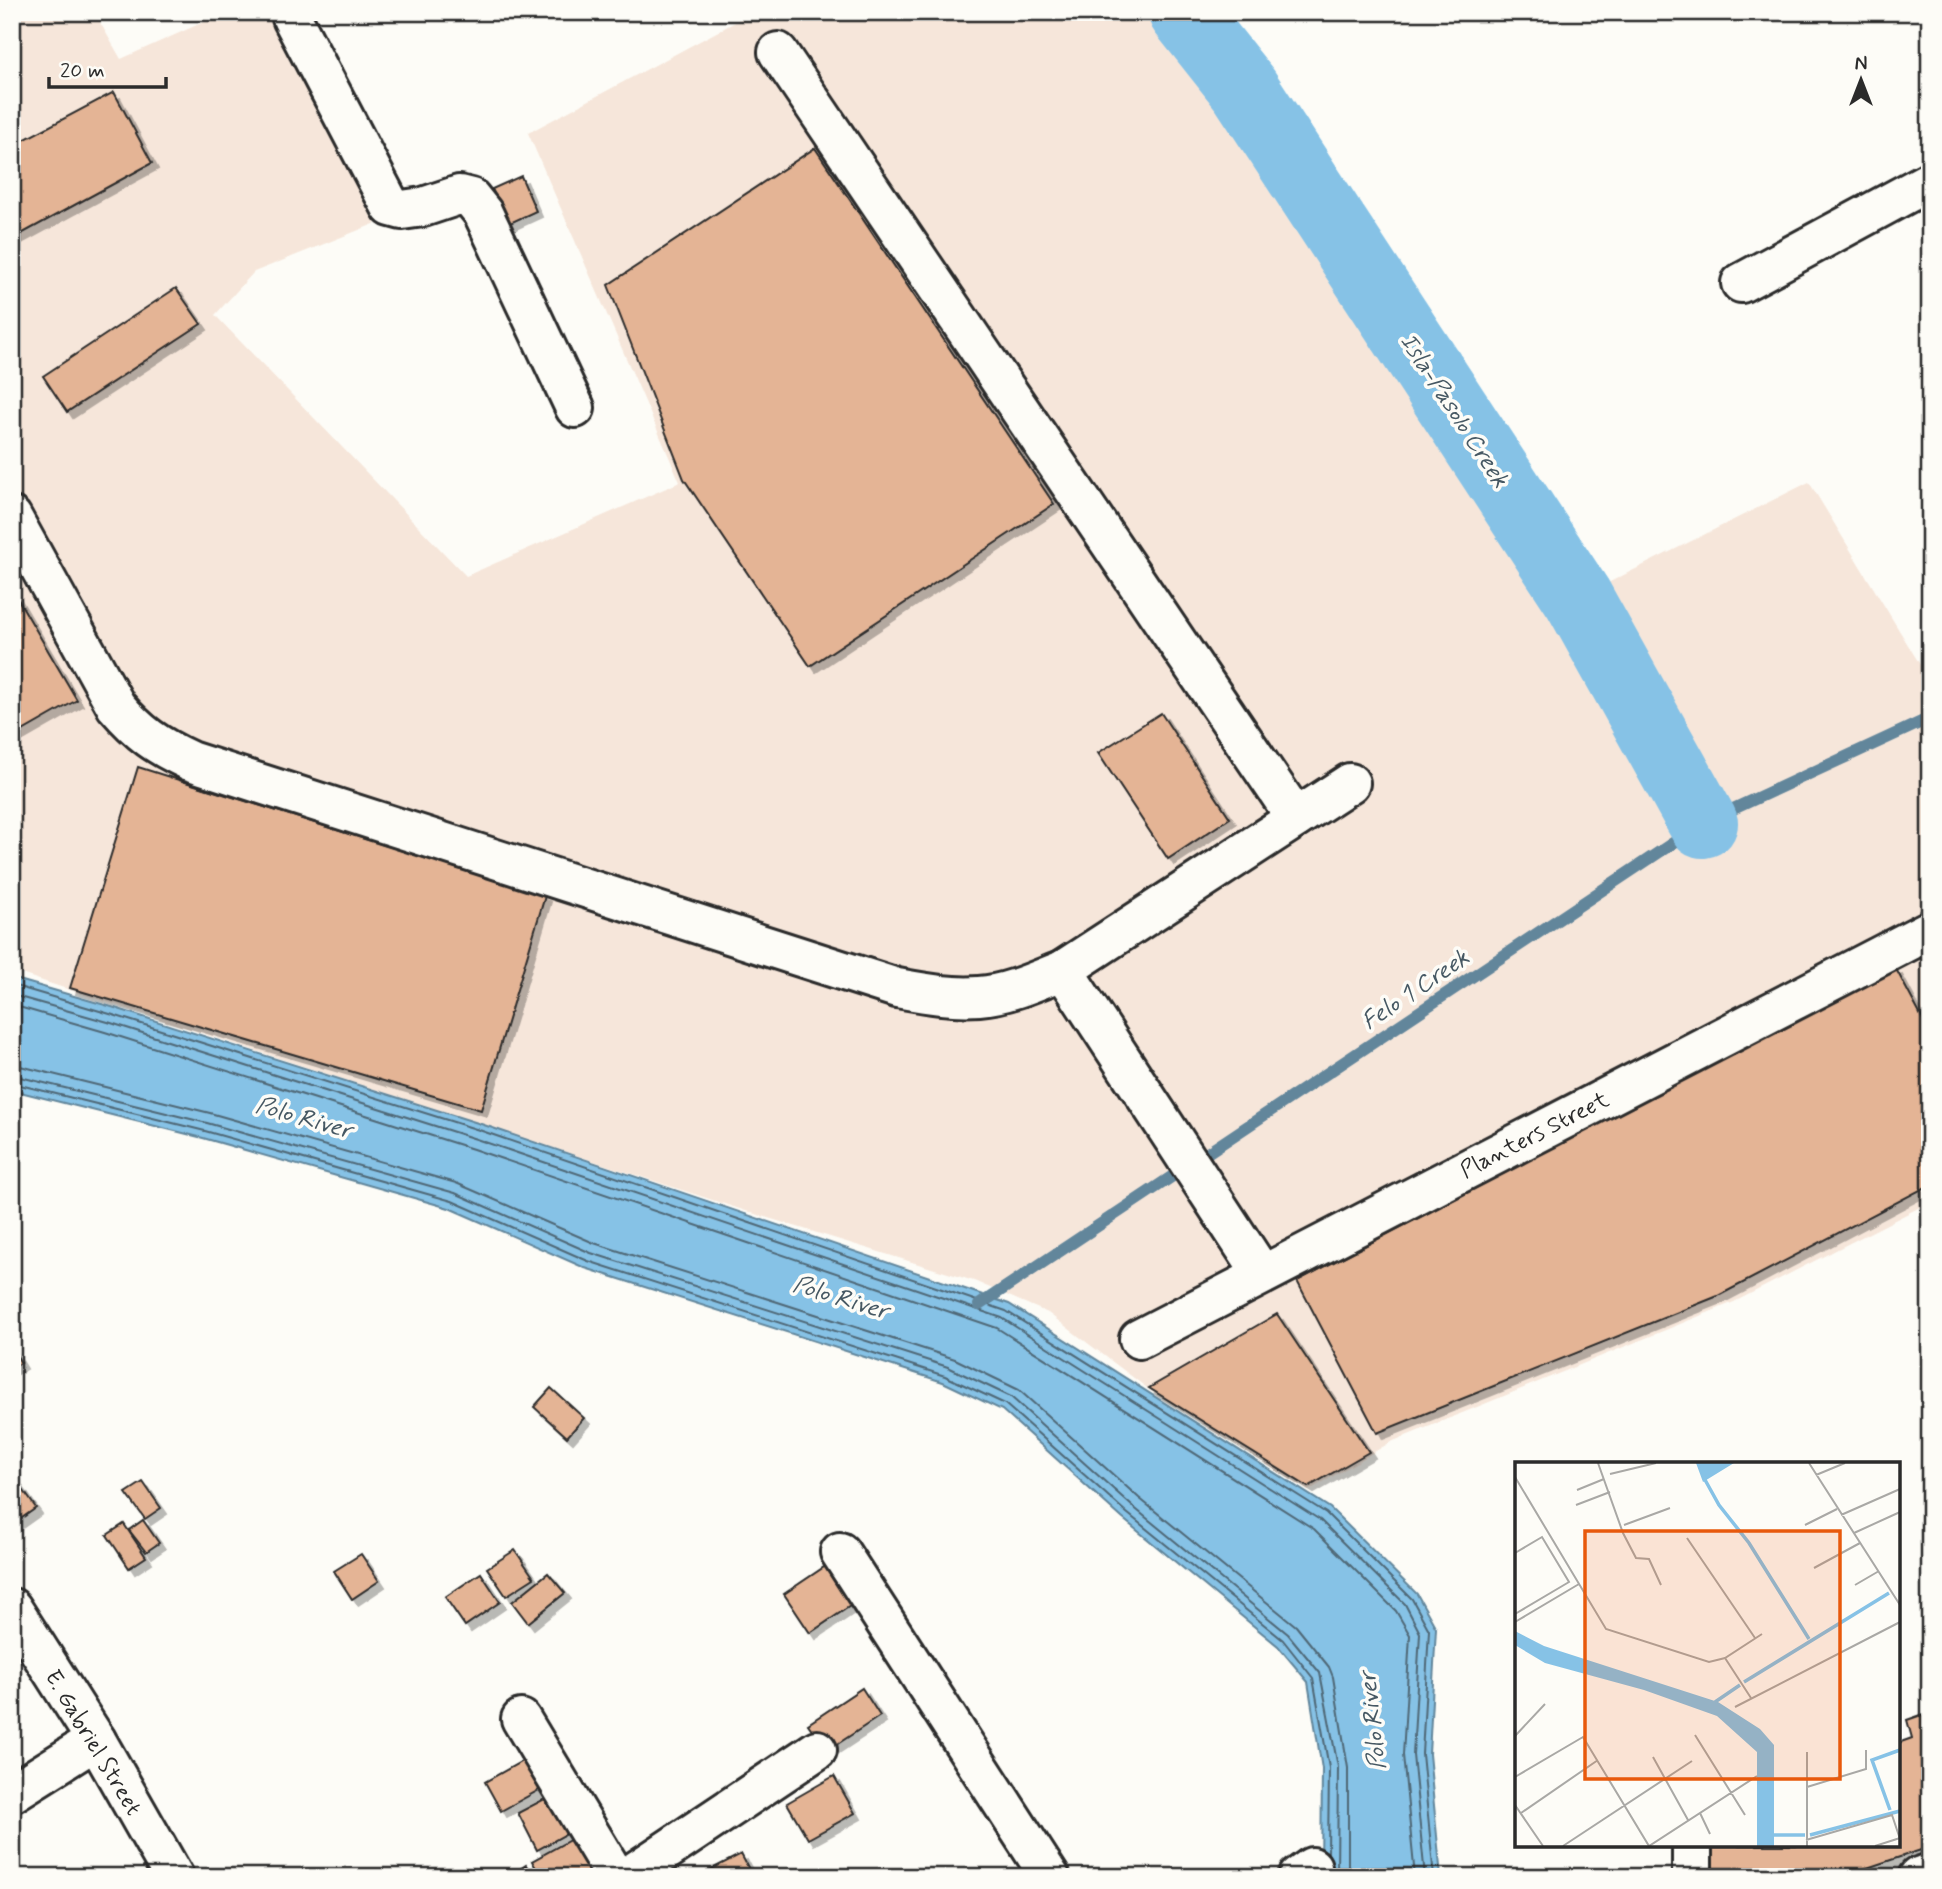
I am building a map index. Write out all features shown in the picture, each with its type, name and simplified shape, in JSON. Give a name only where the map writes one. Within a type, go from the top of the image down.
[{"type":"street","points":[[292,12],[292,18],[391,207],[402,210],[424,207],[459,195],[471,198],[483,213],[575,408]]},
{"type":"street","points":[[778,52],[1296,818]]},
{"type":"street","points":[[1741,284],[1930,181]]},
{"type":"street","points":[[12,517],[116,706],[135,728],[160,747],[190,761],[897,988],[943,996],[981,996],[1022,986],[1063,970],[1350,783]]},
{"type":"street","name":"Planters Street","points":[[1139,1339],[1930,930]]},
{"type":"street","points":[[1063,970],[1262,1274]]},
{"type":"street","points":[[840,1552],[1050,1877]]},
{"type":"street","name":"E. Gabriel Street","points":[[12,1608],[96,1740],[174,1877]]},
{"type":"street","points":[[521,1719],[616,1877]]},
{"type":"street","points":[[12,1793],[96,1740]]},
{"type":"street","points":[[627,1877],[817,1750]]},
{"type":"street","points":[[1692,1847],[1692,1877]]},
{"type":"street","points":[[1918,1877],[1930,1873]]},
{"type":"shaded area","points":[[12,12],[94,12],[121,59],[226,12],[282,12],[379,222],[254,272],[215,315],[466,576],[680,482],[528,133],[754,12],[1189,12],[1269,123],[1578,598],[1809,482],[1930,681],[1930,1202],[1734,1302],[1391,1442],[1308,1491],[1151,1391],[1048,1313],[974,1281],[755,1214],[12,971]]},
{"type":"water","name":"Polo River","points":[[12,978],[481,1124],[1009,1304],[1330,1508],[1417,1594],[1436,1628],[1429,1754],[1441,1877],[1321,1877],[1322,1769],[1308,1682],[1278,1646],[1122,1518],[1002,1410],[943,1382],[585,1268],[449,1208],[203,1138],[12,1090]]},
{"type":"building","points":[[114,92],[152,163],[12,239],[12,146]]},
{"type":"building","points":[[815,148],[1054,504],[810,666],[684,479],[608,285]]},
{"type":"building","points":[[521,176],[536,211],[508,224],[492,189]]},
{"type":"building","points":[[176,288],[201,324],[67,412],[43,376]]},
{"type":"building","points":[[12,589],[77,700],[12,737]]},
{"type":"building","points":[[1161,713],[1230,818],[1168,859],[1098,753]]},
{"type":"building","points":[[138,767],[545,896],[481,1110],[70,988]]},
{"type":"building","points":[[1896,969],[1930,1033],[1930,1185],[1718,1296],[1377,1433],[1297,1281]]},
{"type":"building","points":[[1277,1314],[1369,1452],[1308,1487],[1149,1388]]},
{"type":"building","points":[[12,1348],[21,1363],[12,1368]]},
{"type":"building","points":[[551,1388],[584,1418],[567,1437],[534,1407]]},
{"type":"building","points":[[14,1477],[36,1508],[12,1525],[12,1478]]},
{"type":"building","points":[[143,1482],[161,1508],[145,1519],[126,1493]]},
{"type":"building","points":[[143,1520],[159,1543],[146,1552],[129,1530]]},
{"type":"building","points":[[124,1524],[146,1557],[129,1568],[107,1535]]},
{"type":"building","points":[[515,1550],[534,1578],[506,1596],[487,1568]]},
{"type":"building","points":[[361,1554],[379,1581],[352,1599],[334,1571]]},
{"type":"building","points":[[836,1559],[862,1598],[810,1633],[784,1594]]},
{"type":"building","points":[[481,1573],[500,1602],[465,1626],[445,1597]]},
{"type":"building","points":[[548,1573],[565,1593],[528,1623],[512,1602]]},
{"type":"building","points":[[862,1688],[880,1716],[827,1751],[808,1724]]},
{"type":"building","points":[[1930,1712],[1930,1847],[1840,1877],[1713,1877],[1713,1847],[1900,1847],[1900,1742],[1912,1738],[1907,1720]]},
{"type":"building","points":[[531,1756],[548,1785],[501,1811],[485,1782]]},
{"type":"building","points":[[834,1776],[855,1813],[808,1839],[787,1803]]},
{"type":"building","points":[[554,1794],[573,1830],[537,1850],[518,1813]]},
{"type":"building","points":[[577,1836],[601,1877],[541,1877],[532,1861]]},
{"type":"building","points":[[741,1854],[753,1877],[703,1877],[702,1874]]},
{"type":"building","points":[[526,1865],[533,1877],[508,1877]]},
{"type":"waterway","name":"Isla-Pasolo Creek","points":[[1183,12],[1245,90],[1578,598],[1703,823]]},
{"type":"waterway","name":"Felo 1 Creek","points":[[979,1305],[1703,823],[1930,718]]}]
